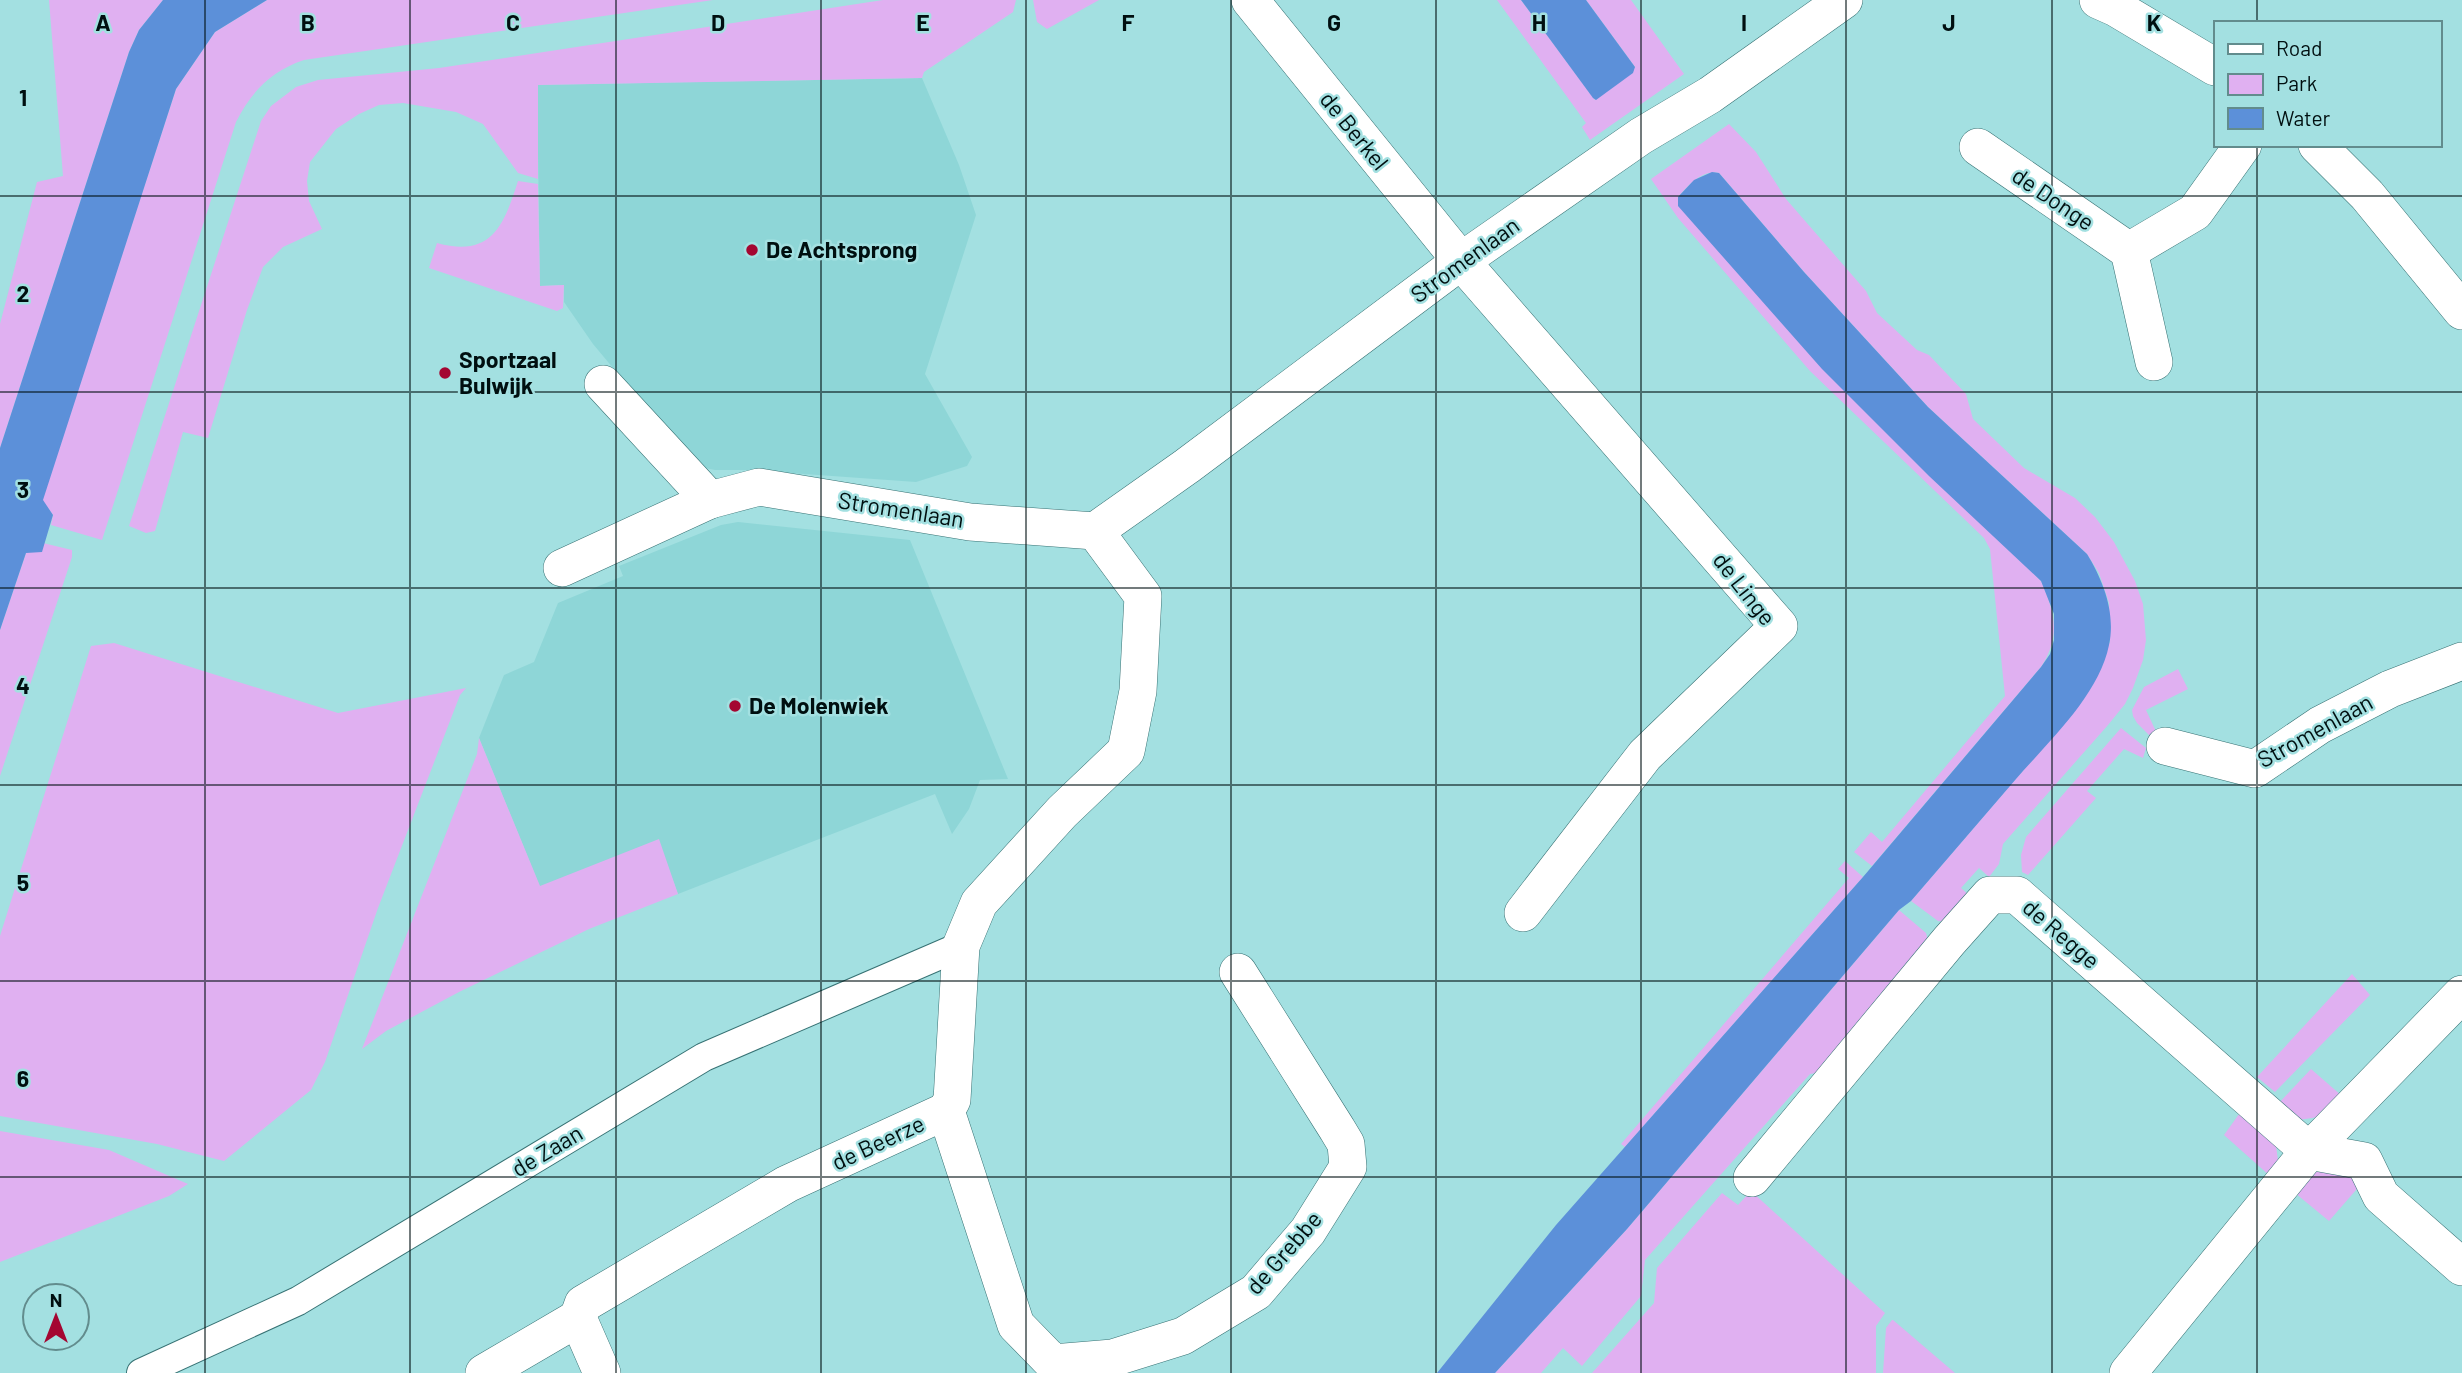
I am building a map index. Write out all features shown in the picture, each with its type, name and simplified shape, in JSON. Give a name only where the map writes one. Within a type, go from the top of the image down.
[{"type":"street","name":"de Berkel","points":[[1250,0],[1461,261]]},
{"type":"street","name":"Stromenlaan","points":[[562,568],[710,500],[759,487],[970,522],[1095,531],[1187,466],[1461,261],[1641,136],[1710,95],[1844,0]]},
{"type":"street","points":[[2098,0],[2214,66]]},
{"type":"street","name":"de Donge","points":[[1978,147],[2129,251]]},
{"type":"street","points":[[2154,362],[2129,251],[2195,212],[2242,147]]},
{"type":"street","points":[[2319,147],[2367,195],[2462,311]]},
{"type":"street","name":"de Linge","points":[[1461,261],[1779,626],[1645,755],[1523,913]]},
{"type":"street","points":[[603,384],[710,500]]},
{"type":"street","name":"de Beerze","points":[[484,1373],[578,1318],[583,1304],[786,1184],[946,1111],[952,1100],[961,946],[979,904],[1062,812],[1126,751],[1138,691],[1143,596],[1095,531]]},
{"type":"street","name":"Stromenlaan","points":[[2165,746],[2255,769],[2319,725],[2390,689],[2462,661]]},
{"type":"street","name":"de Regge","points":[[1752,1178],[1990,895],[2017,895],[2309,1151]]},
{"type":"street","name":"de Zaan","points":[[141,1373],[298,1301],[704,1056],[961,946]]},
{"type":"street","name":"de Grebbe","points":[[946,1111],[1016,1325],[1053,1363],[1113,1358],[1183,1336],[1256,1292],[1308,1231],[1348,1167],[1346,1144],[1338,1129],[1238,972]]},
{"type":"street","points":[[2128,1373],[2309,1151],[2462,994]]},
{"type":"street","points":[[2309,1151],[2364,1161],[2382,1196],[2462,1267]]},
{"type":"street","points":[[578,1318],[603,1373]]},
{"type":"shaded area","name":"De Achtsprong","points":[[922,78],[959,165],[976,215],[925,374],[972,457],[967,466],[916,482],[715,470],[695,466],[593,344],[564,302],[564,285],[540,286],[537,85]]},
{"type":"shaded area","name":"De Molenwiek","points":[[738,522],[910,540],[1008,779],[980,780],[969,809],[952,834],[935,794],[678,894],[658,840],[540,887],[479,738],[504,675],[534,662],[558,603],[623,576],[619,566],[721,525]]},
{"type":"green space","points":[[49,0],[163,0],[139,30],[129,52],[0,448],[0,324],[37,182],[63,176]]},
{"type":"green space","points":[[267,0],[713,0],[304,60],[282,70],[263,84],[248,101],[236,122],[102,540],[51,525],[53,515],[42,500],[176,89],[215,32]]},
{"type":"green space","points":[[883,0],[1016,0],[1013,12],[924,72],[922,78],[538,85],[538,179],[518,173],[483,124],[456,112],[403,103],[379,105],[336,129],[310,162],[307,181],[309,201],[322,229],[283,247],[263,267],[208,438],[183,432],[155,531],[146,533],[129,526],[261,121],[271,106],[296,87],[318,80],[439,68]]},
{"type":"green space","points":[[1033,0],[1099,0],[1047,29],[1037,22]]},
{"type":"green space","points":[[1497,0],[1521,0],[1595,100],[1635,67],[1586,0],[1631,0],[1684,74],[1590,140],[1582,127],[1586,123]]},
{"type":"green space","points":[[1729,124],[1756,152],[1786,199],[1866,291],[1877,313],[1917,350],[1929,355],[1966,394],[1973,419],[2024,468],[2075,498],[2095,517],[2114,542],[2135,581],[2143,604],[2146,640],[2143,660],[2125,704],[2003,844],[1999,864],[1989,877],[1979,868],[1961,888],[1971,897],[1944,922],[1938,921],[1911,901],[2075,710],[2110,642],[2109,603],[2099,573],[2087,554],[1928,407],[1804,272],[1719,173],[1696,179],[1678,197],[2041,581],[2050,604],[2053,635],[2041,667],[1872,866],[1854,852],[1871,832],[1882,842],[2005,696],[1990,549],[1984,538],[1810,371],[1678,218],[1651,179]]},
{"type":"green space","points":[[518,181],[538,184],[540,286],[564,285],[563,308],[557,311],[429,268],[437,243],[471,246],[483,242],[493,234],[501,224]]},
{"type":"green space","points":[[43,543],[72,550],[72,557],[0,776],[0,630],[26,553]]},
{"type":"green space","points":[[114,643],[338,713],[466,688],[460,695],[378,908],[325,1062],[311,1090],[224,1161],[157,1144],[0,1116],[0,936],[91,646]]},
{"type":"green space","points":[[2178,669],[2188,689],[2146,710],[2159,738],[2155,741],[2137,723],[2132,710],[2144,687]]},
{"type":"green space","points":[[2121,728],[2146,748],[2143,758],[2124,749],[2087,791],[2096,798],[2028,875],[2022,872],[2021,855],[2026,837]]},
{"type":"green space","points":[[479,738],[540,886],[659,839],[678,894],[589,929],[459,992],[386,1031],[362,1049],[477,754]]},
{"type":"green space","points":[[1845,861],[1863,877],[1625,1147],[1621,1144],[1849,878],[1838,869]]},
{"type":"green space","points":[[1899,910],[1926,933],[1928,941],[1816,1073],[1810,1074],[1645,1260],[1641,1296],[1582,1366],[1563,1348],[1541,1373],[1495,1373],[1627,1229]]},
{"type":"green space","points":[[2352,974],[2370,995],[2275,1092],[2257,1077]]},
{"type":"green space","points":[[2311,1069],[2342,1096],[2318,1117],[2299,1120],[2277,1105]]},
{"type":"green space","points":[[2242,1110],[2276,1145],[2278,1161],[2270,1176],[2224,1135]]},
{"type":"green space","points":[[0,1131],[109,1150],[188,1184],[169,1196],[0,1262]]},
{"type":"green space","points":[[2325,1164],[2363,1182],[2329,1221],[2295,1193],[2317,1167]]},
{"type":"green space","points":[[1751,1191],[1885,1313],[1876,1326],[1876,1373],[1592,1373],[1654,1303],[1657,1268],[1722,1193],[1738,1205]]},
{"type":"green space","points":[[1892,1320],[1955,1373],[1883,1373],[1886,1328]]},
{"type":"water","points":[[163,0],[267,0],[215,32],[176,89],[43,500],[53,515],[42,552],[26,553],[0,630],[0,448],[129,52],[139,30]]},
{"type":"water","points":[[1521,0],[1586,0],[1635,67],[1633,73],[1596,100]]},
{"type":"water","points":[[1712,172],[1719,173],[1804,272],[1928,407],[2087,554],[2107,597],[2111,621],[2109,645],[2095,682],[2057,733],[1911,901],[1899,910],[1627,1229],[1495,1373],[1437,1373],[1556,1225],[1863,877],[2041,667],[2050,654],[2054,640],[2054,614],[2041,581],[1929,476],[1822,369],[1678,206],[1678,197],[1694,180]]},
{"type":"place","name":"De Achtsprong","points":[[752,250]]},
{"type":"place","name":"Sportzaal Bulwijk","points":[[445,373]]},
{"type":"place","name":"De Molenwiek","points":[[735,706]]}]
